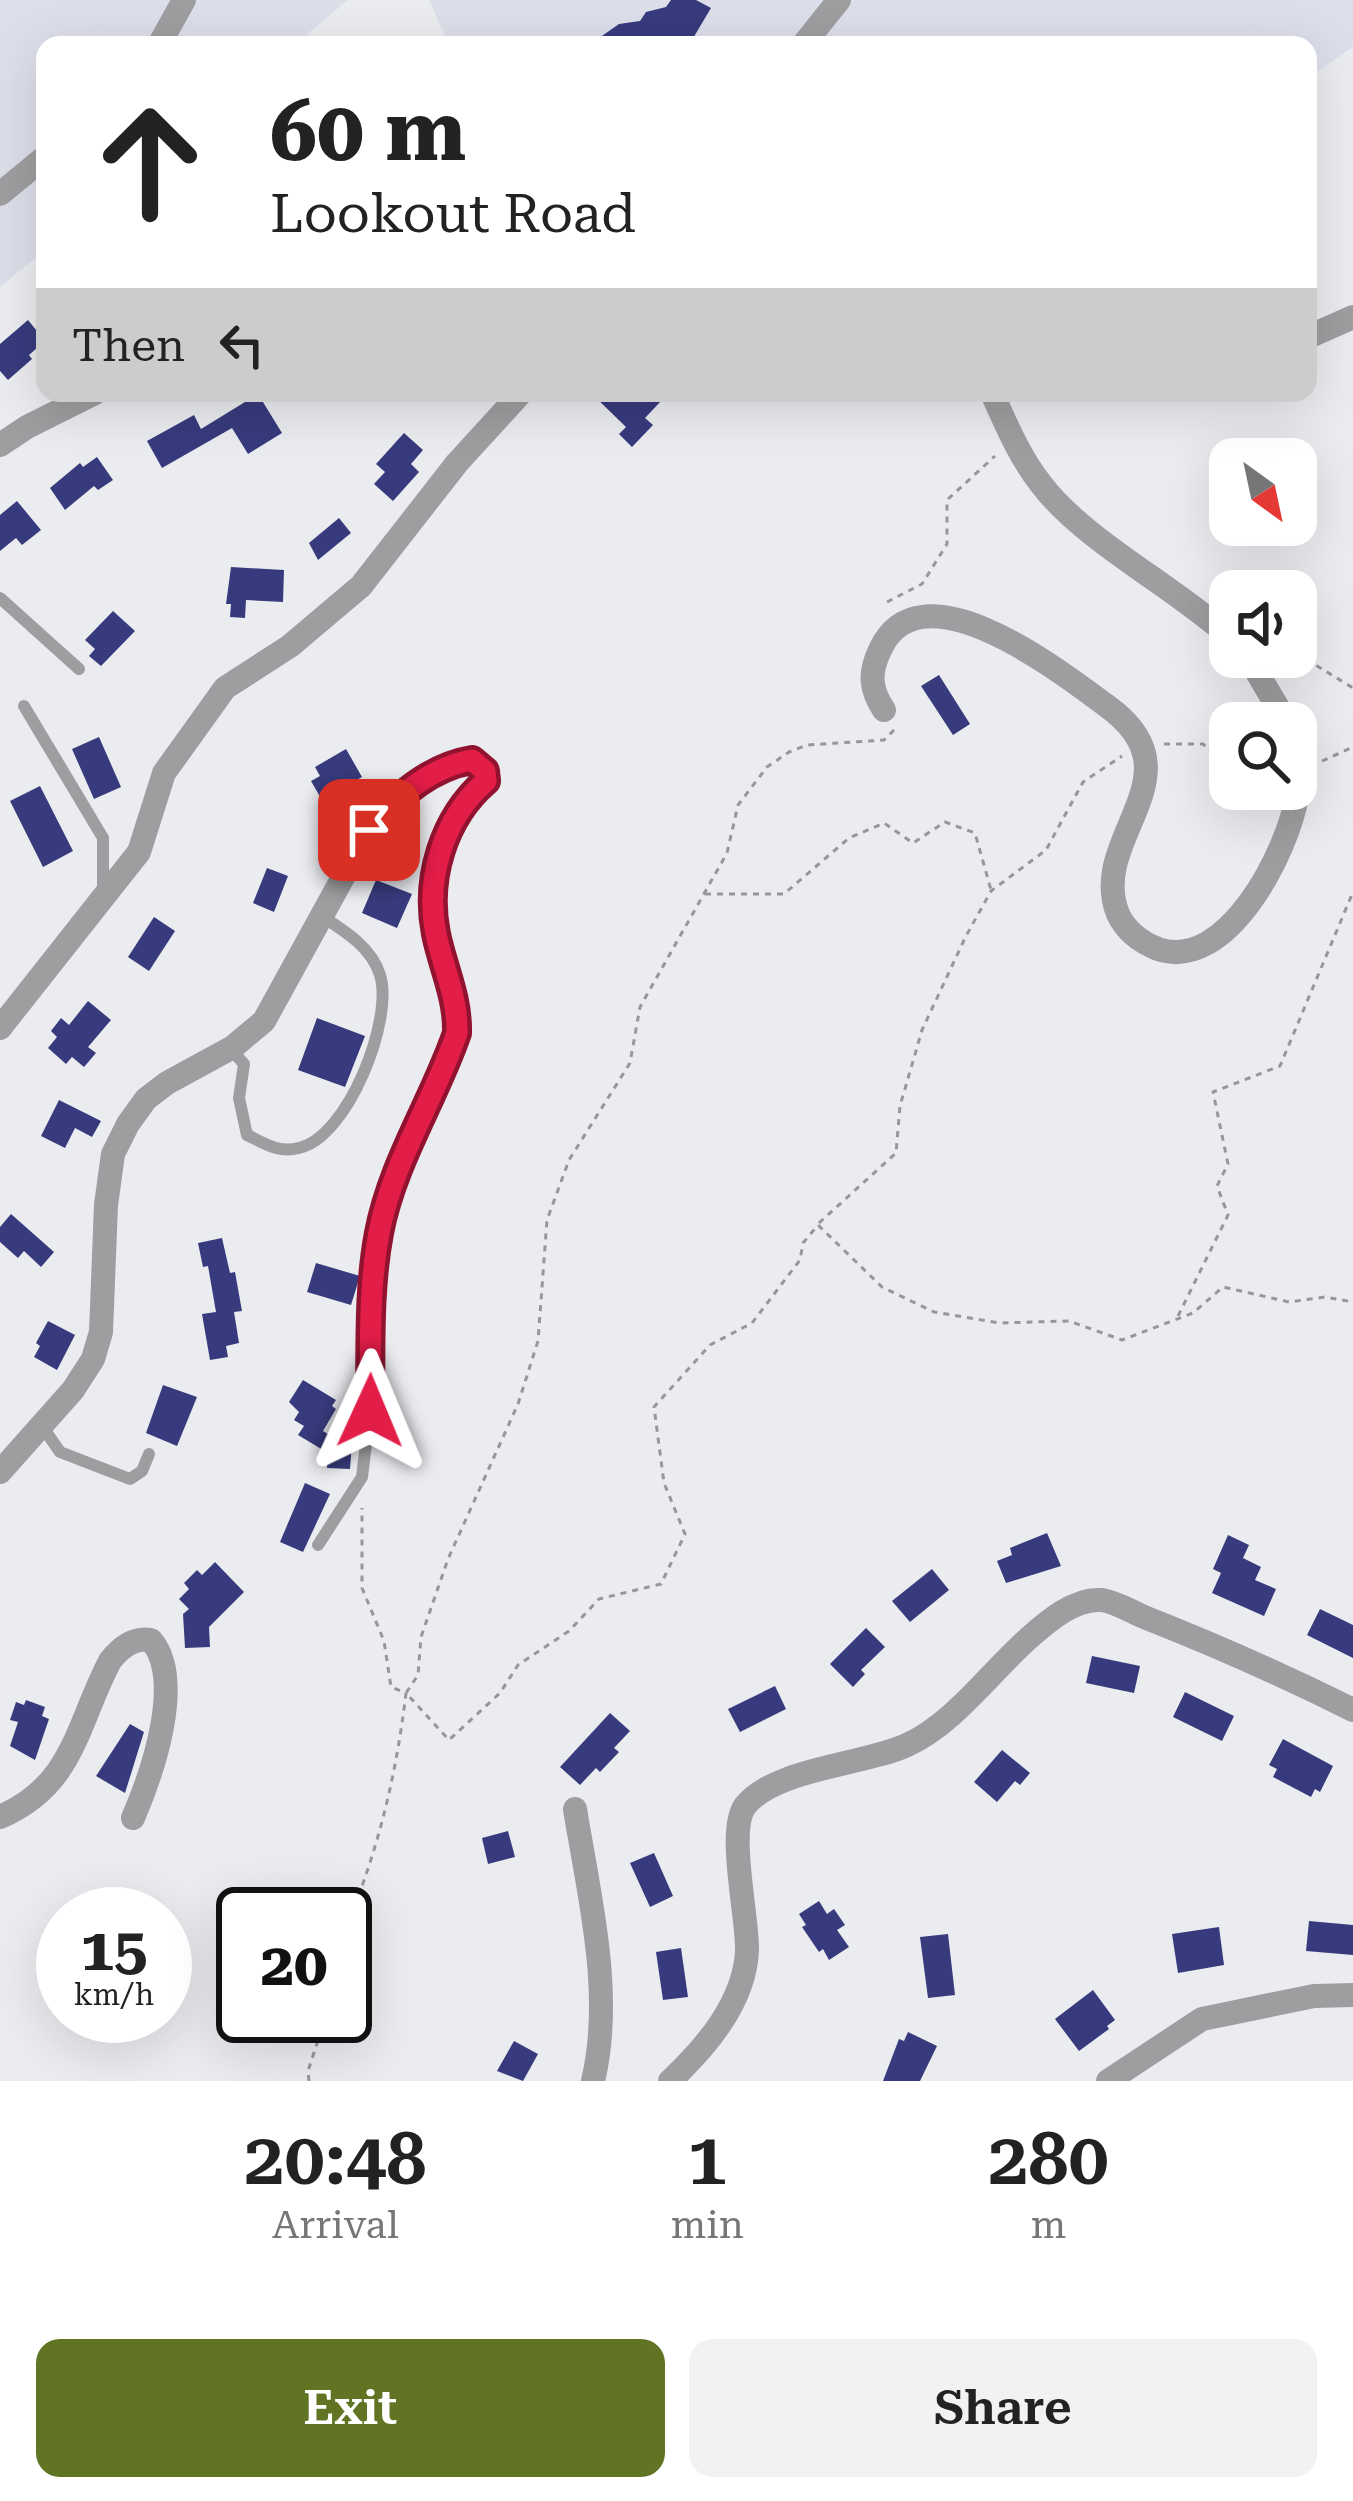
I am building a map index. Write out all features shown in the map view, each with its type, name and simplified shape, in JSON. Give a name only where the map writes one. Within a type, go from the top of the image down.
[{"type":"street","points":[[164,36],[184,0]]},
{"type":"street","points":[[810,36],[839,0]]},
{"type":"street","points":[[0,194],[36,164]]},
{"type":"street","points":[[1317,333],[1353,317]]},
{"type":"street","points":[[0,445],[77,402]]},
{"type":"street","points":[[0,1028],[139,852],[164,772],[225,688],[290,646],[361,586],[457,463],[513,402]]},
{"type":"street","points":[[996,402],[1042,487],[1209,622]]},
{"type":"street","points":[[884,710],[874,695],[871,678],[882,644],[911,622],[949,615],[1063,675],[1124,718],[1141,744],[1147,776],[1112,875],[1113,893],[1123,923],[1135,937],[1169,953],[1208,946],[1224,934],[1246,906],[1293,810]]},
{"type":"street","points":[[0,1472],[93,1359],[101,1332],[113,1154],[146,1099],[264,1021],[369,830],[392,802],[454,763],[472,760],[480,764],[486,781],[452,824],[432,890],[437,938],[458,1012],[457,1033],[393,1186],[379,1233]]},
{"type":"street","points":[[670,2081],[716,2030],[738,1993],[747,1952],[739,1839],[744,1806],[801,1774],[907,1745],[942,1722],[1054,1615],[1100,1600],[1183,1632],[1353,1710]]},
{"type":"street","points":[[0,1817],[39,1796],[53,1782],[110,1661],[142,1638],[151,1640],[163,1657],[164,1693],[152,1769],[133,1818]]},
{"type":"street","points":[[575,1809],[594,1927],[600,2005],[602,2047],[593,2081]]},
{"type":"street","points":[[1108,2081],[1202,2019],[1314,1996],[1353,1995]]},
{"type":"lane","points":[[0,598],[79,670]]},
{"type":"lane","points":[[24,706],[103,838],[103,899]]},
{"type":"lane","points":[[220,1053],[236,1055],[244,1064],[239,1098],[247,1135],[273,1149],[297,1148],[322,1136],[337,1121],[374,1043],[386,1002],[380,971],[365,949],[323,917]]},
{"type":"lane","points":[[319,1545],[362,1477],[379,1233]]},
{"type":"lane","points":[[42,1426],[60,1452],[130,1479],[142,1471],[149,1454]]},
{"type":"path","points":[[887,602],[922,584],[947,544],[946,500],[1003,449]]},
{"type":"path","points":[[1317,666],[1353,688]]},
{"type":"path","points":[[363,1887],[397,1769],[406,1693],[418,1675],[421,1637],[448,1558],[518,1404],[538,1341],[547,1220],[569,1160],[631,1063],[640,1007],[727,853],[738,805],[767,767],[807,745],[884,740],[896,726],[884,710]]},
{"type":"path","points":[[362,1477],[362,1588],[384,1641],[391,1687],[406,1693],[449,1740],[500,1693],[518,1664],[568,1631],[599,1599],[662,1584],[685,1534],[664,1484],[654,1407],[710,1345],[752,1323],[800,1260],[802,1243],[896,1153],[900,1106],[922,1030],[992,891],[1046,850],[1083,782],[1141,744],[1203,744],[1209,750]]},
{"type":"path","points":[[1317,761],[1353,747]]},
{"type":"path","points":[[704,894],[784,894],[849,838],[884,823],[913,843],[945,822],[975,833],[992,891]]},
{"type":"path","points":[[1176,1320],[1228,1215],[1217,1186],[1228,1164],[1213,1092],[1280,1066],[1353,892]]},
{"type":"path","points":[[818,1225],[881,1287],[934,1312],[999,1323],[1069,1321],[1122,1340],[1193,1313],[1223,1287],[1289,1302],[1325,1298],[1353,1302]]},
{"type":"path","points":[[309,2081],[317,2043]]},
{"type":"shaded area","points":[[0,0],[348,0],[305,36],[36,36],[36,257],[0,287]]},
{"type":"shaded area","points":[[429,0],[1353,0],[1353,47],[1317,72],[1317,36],[445,36]]},
{"type":"building","points":[[671,0],[696,0],[711,8],[694,36],[602,36],[619,24],[640,21],[646,12],[666,7]]},
{"type":"building","points":[[28,320],[36,330],[32,359],[8,380],[0,371],[0,344]]},
{"type":"building","points":[[245,402],[263,402],[282,433],[248,454],[232,428],[162,468],[147,441],[194,415],[201,429]]},
{"type":"building","points":[[600,402],[660,402],[645,418],[653,425],[632,447],[619,434],[626,427]]},
{"type":"building","points":[[404,433],[423,450],[411,464],[419,472],[393,501],[374,484],[385,472],[376,464]]},
{"type":"building","points":[[97,457],[113,480],[98,490],[94,486],[65,510],[50,488],[80,463],[83,467]]},
{"type":"building","points":[[17,501],[41,530],[22,545],[16,538],[0,551],[0,515]]},
{"type":"building","points":[[339,518],[351,533],[318,560],[309,543]]},
{"type":"building","points":[[231,567],[284,570],[283,602],[246,600],[245,618],[230,617],[231,604],[226,604]]},
{"type":"building","points":[[113,611],[135,631],[101,666],[89,656],[95,649],[85,640]]},
{"type":"building","points":[[939,675],[970,724],[953,735],[921,686]]},
{"type":"building","points":[[99,737],[121,787],[94,799],[72,749]]},
{"type":"building","points":[[346,749],[362,777],[339,790],[343,797],[326,807],[311,781],[320,776],[315,767]]},
{"type":"building","points":[[40,786],[73,851],[43,867],[10,801]]},
{"type":"building","points":[[267,868],[288,876],[274,912],[253,903]]},
{"type":"building","points":[[376,880],[412,894],[397,928],[362,913]]},
{"type":"building","points":[[154,917],[175,931],[149,971],[128,957]]},
{"type":"building","points":[[88,1001],[111,1020],[88,1047],[96,1053],[84,1067],[72,1057],[66,1064],[48,1048],[57,1037],[51,1031],[61,1018],[69,1025]]},
{"type":"building","points":[[317,1018],[365,1036],[345,1087],[298,1070]]},
{"type":"building","points":[[59,1100],[101,1121],[92,1137],[75,1128],[65,1148],[41,1136]]},
{"type":"building","points":[[11,1214],[54,1252],[41,1267],[24,1251],[18,1258],[0,1242],[0,1227]]},
{"type":"building","points":[[222,1238],[242,1311],[234,1312],[239,1343],[226,1346],[228,1357],[210,1360],[202,1314],[216,1312],[208,1266],[203,1267],[198,1243]]},
{"type":"building","points":[[316,1263],[360,1276],[351,1305],[307,1292]]},
{"type":"building","points":[[48,1321],[75,1335],[57,1370],[34,1357]]},
{"type":"building","points":[[303,1380],[336,1400],[323,1431],[352,1443],[350,1469],[327,1468],[328,1453],[298,1435],[304,1426],[294,1420],[299,1412],[289,1402]]},
{"type":"building","points":[[163,1385],[197,1397],[177,1446],[146,1433]]},
{"type":"building","points":[[305,1483],[330,1494],[303,1552],[280,1542]]},
{"type":"building","points":[[1047,1533],[1061,1566],[1006,1583],[997,1561],[1012,1555],[1010,1548]]},
{"type":"building","points":[[1228,1535],[1249,1545],[1243,1558],[1261,1567],[1255,1580],[1276,1589],[1264,1616],[1212,1593],[1221,1573],[1213,1569]]},
{"type":"building","points":[[215,1562],[244,1592],[209,1627],[210,1647],[185,1648],[183,1614],[189,1609],[179,1599],[189,1589],[184,1583]]},
{"type":"building","points":[[932,1569],[949,1590],[910,1622],[892,1601]]},
{"type":"building","points":[[1320,1609],[1353,1625],[1353,1658],[1307,1635]]},
{"type":"building","points":[[866,1628],[885,1647],[861,1670],[865,1674],[853,1687],[830,1664]]},
{"type":"building","points":[[1092,1656],[1140,1666],[1134,1693],[1086,1683]]},
{"type":"building","points":[[775,1686],[786,1709],[740,1732],[728,1709]]},
{"type":"building","points":[[1185,1692],[1234,1716],[1222,1741],[1173,1717]]},
{"type":"building","points":[[26,1700],[45,1707],[42,1716],[49,1719],[35,1760],[10,1746],[18,1722],[10,1720],[16,1702],[24,1705]]},
{"type":"building","points":[[610,1713],[630,1731],[614,1748],[619,1752],[580,1785],[560,1767]]},
{"type":"building","points":[[130,1724],[144,1732],[125,1793],[96,1776]]},
{"type":"building","points":[[1283,1739],[1333,1766],[1320,1792],[1315,1789],[1311,1797],[1273,1777],[1277,1769],[1269,1765]]},
{"type":"building","points":[[1002,1750],[1030,1773],[1020,1785],[1015,1781],[997,1802],[974,1782]]},
{"type":"building","points":[[508,1831],[515,1857],[488,1864],[482,1838]]},
{"type":"building","points":[[654,1853],[673,1896],[650,1907],[630,1863]]},
{"type":"building","points":[[819,1901],[827,1914],[834,1909],[845,1925],[837,1930],[849,1947],[829,1960],[802,1927],[806,1925],[799,1914]]},
{"type":"building","points":[[1309,1921],[1353,1925],[1353,1955],[1306,1951]]},
{"type":"building","points":[[1219,1927],[1224,1965],[1178,1973],[1172,1934]]},
{"type":"building","points":[[948,1934],[955,1995],[928,1998],[920,1937]]},
{"type":"building","points":[[681,1948],[688,1997],[663,2000],[656,1952]]},
{"type":"building","points":[[1093,1990],[1115,2020],[1079,2051],[1055,2019]]},
{"type":"building","points":[[908,2032],[937,2046],[920,2081],[883,2081],[899,2039],[904,2041]]},
{"type":"building","points":[[514,2041],[538,2054],[523,2081],[497,2071]]},
{"type":"route","points":[[369,830],[392,802],[454,763],[472,760],[485,771],[486,781],[459,811],[446,837],[432,890],[437,938],[458,1012],[457,1033],[393,1186],[379,1233],[370,1411]]}]
